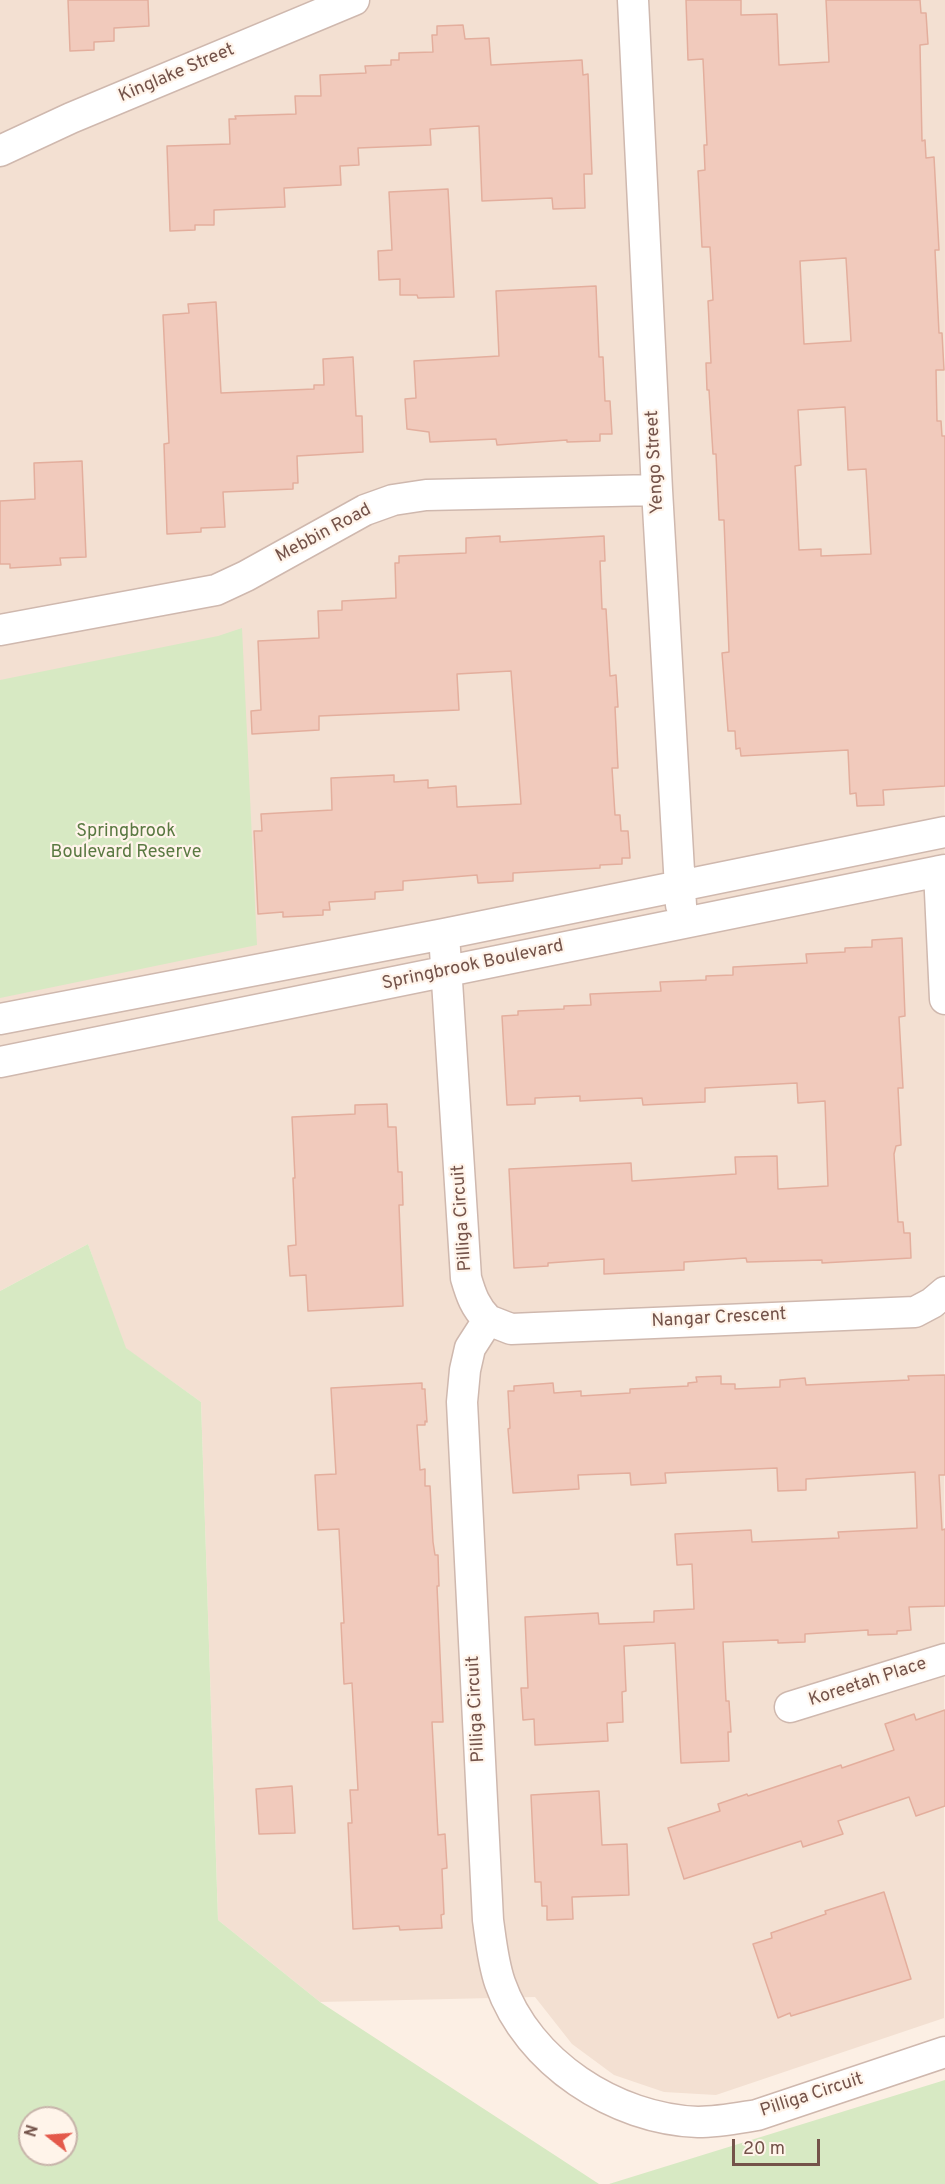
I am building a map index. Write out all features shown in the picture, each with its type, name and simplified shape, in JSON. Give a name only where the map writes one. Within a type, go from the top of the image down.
[{"type":"street","name":"Kinglake Street","points":[[0,151],[71,118],[354,0]]},
{"type":"street","name":"Yengo Street","points":[[633,0],[657,490],[682,924]]},
{"type":"street","name":"Mebbin Road","points":[[0,630],[216,590],[246,576],[365,510],[393,500],[426,495],[657,490]]},
{"type":"street","name":"Springbrook Boulevard","points":[[0,1019],[444,934],[945,831]]},
{"type":"street","name":"Springbrook Boulevard","points":[[0,1062],[942,870]]},
{"type":"street","points":[[942,870],[945,999]]},
{"type":"street","name":"Pilliga Circuit","points":[[444,934],[466,1278],[478,1311],[488,1320],[470,1348],[462,1402],[487,1897],[492,1950],[500,1983],[523,2027],[539,2049],[597,2093],[648,2113],[698,2122],[757,2115],[945,2052]]},
{"type":"street","name":"Nangar Crescent","points":[[488,1320],[512,1329],[915,1312],[932,1303],[945,1292]]},
{"type":"street","name":"Koreetah Place","points":[[790,1707],[945,1659]]},
{"type":"shaded area","points":[[0,0],[945,0],[944,2018],[716,2095],[664,2092],[614,2075],[572,2044],[535,1997],[320,2002],[218,1920],[201,1402],[125,1348],[88,1244],[0,1291]]},
{"type":"green space","name":"Springbrook Boulevard Reserve","points":[[242,628],[257,945],[0,998],[0,680],[218,636]]},
{"type":"green space","points":[[88,1244],[126,1348],[201,1402],[218,1920],[320,2002],[599,2184],[0,2184],[0,1291]]},
{"type":"green space","points":[[945,2080],[945,2184],[609,2184]]},
{"type":"building","points":[[68,0],[148,0],[149,26],[114,28],[114,41],[94,42],[94,50],[70,51]]},
{"type":"building","points":[[686,0],[741,0],[741,15],[777,14],[779,65],[829,62],[826,0],[920,0],[921,13],[926,13],[928,44],[920,45],[922,141],[925,140],[926,158],[934,157],[939,250],[935,250],[939,333],[942,333],[944,370],[936,370],[937,421],[941,421],[942,436],[945,436],[945,786],[883,790],[884,805],[857,806],[856,793],[850,794],[848,750],[741,756],[740,748],[736,749],[735,731],[728,731],[722,653],[729,652],[724,520],[719,520],[716,454],[713,454],[706,363],[711,363],[708,301],[713,300],[710,247],[702,247],[698,171],[705,170],[704,145],[707,145],[703,59],[688,60]],"holes":[[[846,258],[851,341],[804,344],[800,261]],[[845,407],[848,470],[866,469],[871,554],[821,556],[821,549],[799,550],[795,466],[801,465],[798,410]]]},
{"type":"building","points":[[463,25],[465,39],[489,38],[491,65],[582,60],[583,75],[588,74],[592,174],[584,174],[585,208],[553,209],[552,198],[482,201],[479,126],[430,129],[431,145],[358,148],[359,165],[340,166],[341,185],[284,188],[285,207],[214,210],[214,225],[195,225],[195,230],[170,231],[167,146],[230,144],[229,119],[236,119],[235,116],[296,114],[295,96],[321,96],[320,75],[366,73],[365,66],[391,65],[391,60],[399,60],[399,53],[433,52],[432,35],[437,35],[437,26]]},
{"type":"building","points":[[448,189],[454,297],[418,298],[417,295],[400,295],[400,279],[379,280],[378,251],[392,250],[389,192]]},
{"type":"building","points":[[596,286],[599,357],[603,357],[605,401],[610,401],[612,434],[600,434],[600,441],[567,442],[567,440],[497,445],[496,439],[430,442],[429,432],[407,429],[405,399],[416,398],[414,361],[499,356],[496,291]]},
{"type":"building","points":[[216,302],[221,393],[314,389],[314,385],[324,385],[323,359],[353,357],[356,416],[362,416],[363,452],[297,456],[298,483],[293,483],[293,489],[223,492],[225,527],[201,528],[201,532],[167,534],[164,444],[169,443],[163,315],[189,313],[188,304]]},
{"type":"building","points":[[82,461],[86,557],[60,558],[61,565],[10,568],[10,564],[0,564],[0,501],[35,499],[34,463]]},
{"type":"building","points":[[500,536],[500,542],[604,536],[605,561],[600,561],[602,609],[606,609],[610,676],[616,675],[618,707],[615,707],[618,768],[612,768],[615,815],[620,815],[621,831],[628,831],[630,858],[622,858],[622,864],[600,865],[600,868],[513,873],[513,881],[478,883],[477,875],[403,881],[403,890],[375,892],[375,899],[329,902],[330,910],[323,910],[323,915],[283,917],[283,912],[258,914],[254,831],[262,831],[261,814],[332,810],[331,778],[394,775],[394,782],[428,780],[428,788],[456,786],[457,807],[521,804],[511,671],[457,674],[459,710],[319,716],[319,730],[252,734],[251,711],[261,710],[258,641],[319,638],[318,611],[342,610],[342,601],[396,598],[395,563],[399,563],[399,556],[466,553],[466,538]]},
{"type":"building","points":[[902,938],[905,1016],[899,1017],[903,1088],[898,1088],[901,1145],[896,1146],[894,1154],[898,1222],[903,1222],[904,1233],[910,1233],[911,1258],[822,1263],[822,1260],[747,1262],[746,1258],[684,1262],[684,1270],[604,1274],[604,1259],[514,1268],[509,1169],[631,1163],[632,1181],[736,1174],[735,1157],[777,1156],[778,1189],[828,1186],[825,1101],[798,1103],[797,1083],[705,1088],[705,1102],[643,1105],[642,1098],[580,1101],[580,1096],[535,1098],[535,1104],[507,1105],[502,1016],[518,1015],[518,1011],[591,1005],[590,994],[661,991],[660,982],[706,980],[706,976],[733,975],[733,967],[807,963],[806,954],[845,952],[845,948],[872,947],[872,940]]},
{"type":"building","points":[[387,1104],[388,1127],[396,1127],[398,1172],[402,1172],[403,1205],[399,1205],[403,1306],[308,1311],[306,1275],[290,1276],[288,1246],[296,1245],[292,1117],[355,1114],[355,1105]]},
{"type":"building","points":[[945,1375],[945,1475],[939,1475],[942,1530],[945,1529],[945,1606],[909,1607],[911,1630],[897,1631],[897,1634],[868,1635],[868,1630],[805,1634],[805,1642],[778,1643],[778,1640],[723,1642],[726,1701],[729,1701],[731,1732],[728,1732],[729,1761],[681,1763],[675,1643],[624,1646],[626,1691],[622,1692],[623,1722],[607,1723],[608,1741],[535,1745],[534,1719],[523,1720],[521,1688],[528,1688],[525,1617],[598,1613],[599,1624],[654,1622],[654,1611],[694,1609],[692,1564],[677,1565],[675,1534],[751,1530],[752,1542],[839,1538],[838,1532],[917,1528],[915,1472],[806,1479],[806,1490],[778,1491],[777,1468],[665,1473],[666,1483],[631,1485],[630,1473],[578,1475],[579,1489],[513,1493],[508,1429],[510,1428],[508,1391],[514,1391],[514,1386],[553,1383],[554,1393],[581,1391],[581,1396],[630,1393],[630,1389],[688,1386],[688,1383],[697,1382],[696,1377],[721,1376],[721,1384],[735,1384],[735,1389],[780,1387],[780,1380],[805,1378],[806,1385],[909,1380],[908,1376]]},
{"type":"building","points":[[422,1383],[422,1389],[425,1389],[427,1422],[425,1421],[425,1425],[417,1425],[420,1470],[425,1469],[425,1486],[430,1486],[433,1542],[435,1555],[438,1555],[439,1586],[437,1586],[443,1722],[432,1722],[438,1835],[445,1834],[447,1868],[442,1869],[444,1914],[441,1915],[442,1928],[400,1930],[399,1926],[353,1929],[348,1823],[352,1823],[350,1790],[358,1790],[352,1683],[344,1684],[341,1623],[344,1623],[339,1529],[318,1530],[315,1475],[336,1474],[331,1388]]},
{"type":"building","points":[[945,1710],[945,1806],[916,1816],[909,1797],[838,1821],[843,1834],[803,1847],[801,1841],[684,1879],[668,1828],[720,1811],[718,1804],[841,1765],[842,1768],[894,1750],[885,1724],[914,1714],[916,1720]]},
{"type":"building","points":[[292,1786],[295,1833],[259,1834],[256,1789]]},
{"type":"building","points":[[599,1791],[602,1845],[627,1844],[629,1895],[572,1897],[573,1919],[547,1920],[547,1906],[542,1906],[541,1882],[535,1882],[531,1795]]},
{"type":"building","points":[[884,1892],[911,1979],[778,2018],[753,1944],[772,1938],[771,1933],[826,1914],[825,1911]]}]
